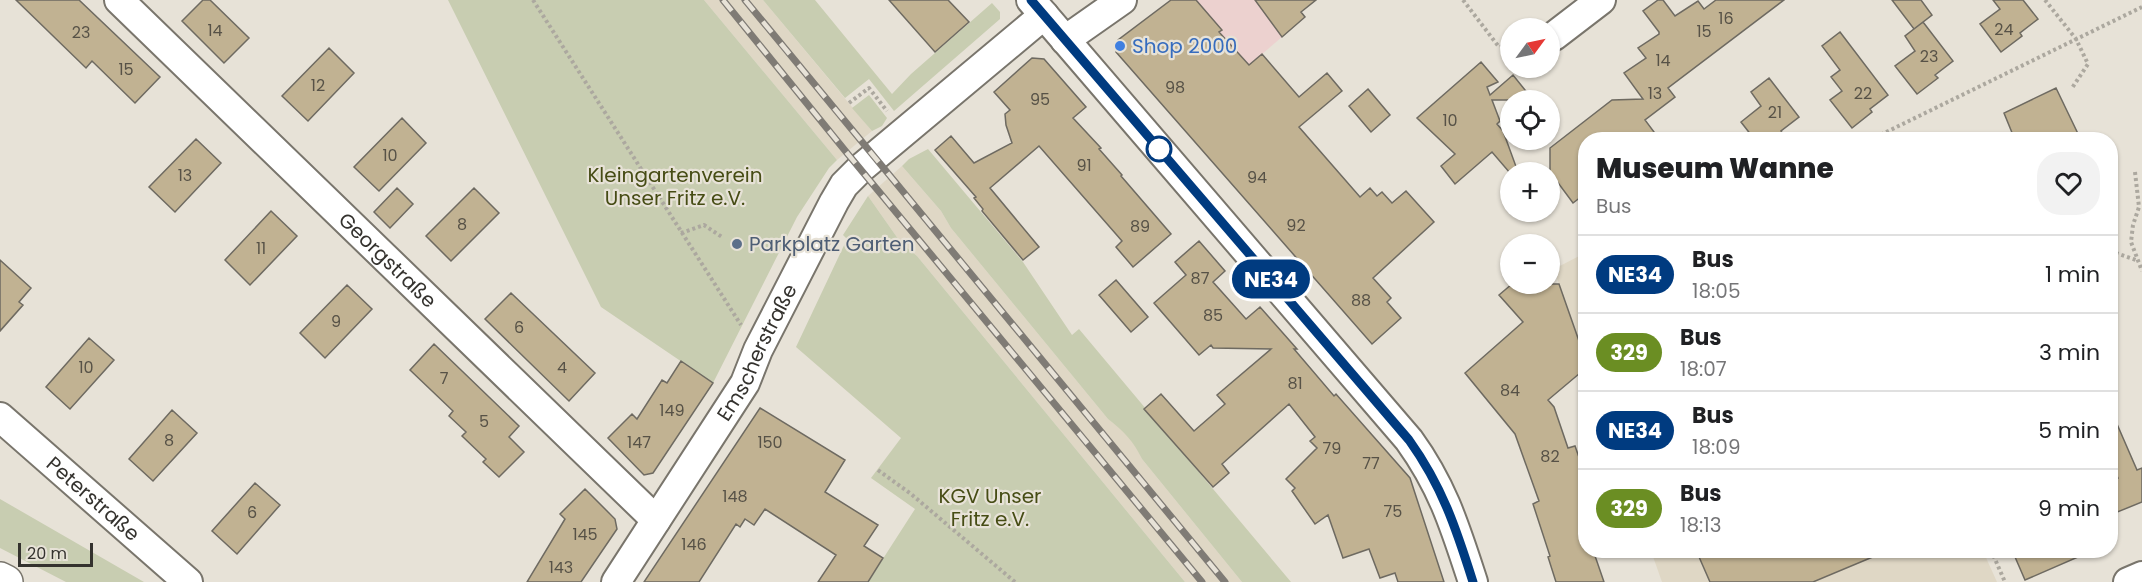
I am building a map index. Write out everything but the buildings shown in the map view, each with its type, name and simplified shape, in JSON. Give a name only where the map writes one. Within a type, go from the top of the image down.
[{"type":"highway","points":[[0,579],[6,582]]},
{"type":"street","name":"Georgstraße","points":[[119,0],[656,520]]},
{"type":"street","points":[[1065,40],[1122,0]]},
{"type":"street","points":[[1560,31],[1601,0]]},
{"type":"street","name":"Emscherstraße","points":[[616,582],[745,383],[758,350],[844,185],[1038,8]]},
{"type":"street","points":[[1038,8],[1409,440],[1430,471],[1445,500],[1473,582]]},
{"type":"street","name":"Peterstraße","points":[[0,417],[188,582]]},
{"type":"street","points":[[2128,582],[2142,576]]},
{"type":"path","points":[[533,0],[758,350]]},
{"type":"path","points":[[1463,0],[1500,47]]},
{"type":"path","points":[[2045,0],[2076,39],[2088,64],[2072,88]]},
{"type":"path","points":[[1886,132],[2142,7]]},
{"type":"path","points":[[849,103],[869,88],[880,102]]},
{"type":"path","points":[[2135,172],[2139,207],[2133,225],[2131,242],[2142,271]]},
{"type":"path","points":[[681,233],[704,225],[722,237]]},
{"type":"path","points":[[2118,254],[2136,260]]},
{"type":"path","points":[[878,470],[911,494],[1015,582]]},
{"type":"path","points":[[1994,558],[2005,582]]},
{"type":"shaded area","points":[[704,0],[763,0],[872,131],[837,160]]},
{"type":"shaded area","points":[[1171,0],[1292,0],[1305,17],[1230,82]]},
{"type":"shaded area","points":[[902,166],[941,211],[951,228],[1108,419],[1122,429],[1135,444],[1142,459],[1242,582],[1185,582],[917,256],[901,243],[868,196]]},
{"type":"shaded area","points":[[1578,257],[1578,340],[1560,287],[1560,266]]},
{"type":"shaded area","points":[[1653,558],[1986,558],[1997,582],[1662,582]]},
{"type":"green space","name":"Kleingartenverein Unser Fritz e.V.","points":[[448,0],[704,0],[837,160],[829,168],[797,217],[713,383],[601,307]]},
{"type":"green space","points":[[763,0],[815,0],[892,94],[911,74],[992,3],[1000,12],[1000,19],[894,111],[869,79],[845,98]]},
{"type":"green space","points":[[869,95],[887,118],[882,126],[872,131],[852,108]]},
{"type":"green space","points":[[928,149],[1023,262],[1072,335],[1079,329],[1291,582],[1242,582],[1142,459],[1128,437],[1108,419],[951,228],[941,211],[902,166],[909,159]]},
{"type":"green space","name":"KGV Unser Fritz e.V.","points":[[868,196],[901,243],[917,256],[1185,582],[868,582],[915,509],[871,478],[901,438],[796,347],[847,239],[843,235]]},
{"type":"green space","points":[[0,499],[144,582],[66,582],[0,548]]},
{"type":"railway","points":[[723,0],[1202,582]]},
{"type":"railway","points":[[745,0],[1225,582]]},
{"type":"bus line","name":"NE34","points":[[1031,0],[1409,440],[1430,471],[1445,500],[1473,582]]},
{"type":"place","name":"Shop 2000","points":[[1120,46]]},
{"type":"place","name":"Parkplatz Garten","points":[[737,244]]}]
